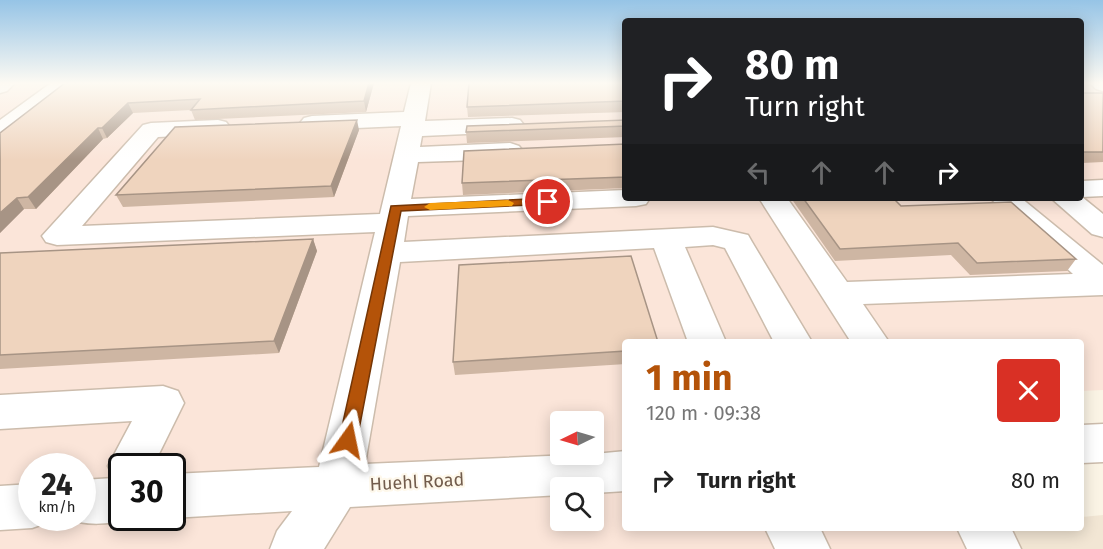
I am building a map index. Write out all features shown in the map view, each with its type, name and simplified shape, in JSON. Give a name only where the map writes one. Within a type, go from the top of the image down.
[{"type":"street","points":[[0,131],[30,109]]},
{"type":"street","points":[[295,549],[338,486],[416,109]]},
{"type":"street","points":[[283,124],[411,134],[533,150]]},
{"type":"street","points":[[247,125],[151,130],[57,236],[391,228],[666,239],[713,236],[737,242],[791,339]]},
{"type":"street","points":[[411,134],[531,125]]},
{"type":"street","points":[[1084,189],[1103,188]]},
{"type":"street","points":[[391,228],[622,200]]},
{"type":"street","points":[[775,201],[868,339]]},
{"type":"street","points":[[1007,201],[1103,283]]},
{"type":"street","points":[[1069,201],[1103,228]]},
{"type":"street","points":[[666,239],[706,339]]},
{"type":"street","points":[[837,294],[1103,283]]},
{"type":"street","points":[[0,412],[163,403],[135,453]]},
{"type":"street","points":[[1084,444],[1103,443]]},
{"type":"street","name":"Huehl Road","points":[[186,495],[622,471]]},
{"type":"street","points":[[0,508],[18,507]]},
{"type":"street","points":[[792,531],[805,549]]},
{"type":"street","points":[[984,531],[996,549]]},
{"type":"shaded area","points":[[0,109],[622,109],[622,201],[1084,201],[1084,109],[1103,109],[1103,390],[1084,391],[1084,339],[622,339],[622,531],[957,531],[968,549],[0,549]]},
{"type":"shaded area","points":[[1103,515],[1103,549],[1009,549],[997,531],[1084,531],[1084,517]]},
{"type":"building","points":[[32,109],[122,109],[102,128],[98,128],[28,197],[17,198],[0,213],[0,133]]},
{"type":"building","points":[[1084,109],[1103,109],[1103,152],[1084,152]]},
{"type":"building","points":[[357,120],[331,186],[116,195],[175,127]]},
{"type":"building","points":[[622,120],[622,126],[466,132],[467,126]]},
{"type":"building","points":[[622,144],[622,177],[462,183],[464,151]]},
{"type":"building","points":[[805,201],[896,201],[901,206],[1011,202],[1076,259],[977,263],[958,243],[840,249]]},
{"type":"building","points":[[313,239],[274,341],[0,355],[0,253]]},
{"type":"building","points":[[631,256],[657,339],[622,339],[622,351],[453,362],[459,265]]},
{"type":"slow traffic","points":[[430,207],[508,203]]},
{"type":"route","points":[[348,440],[395,208],[548,202]]}]
